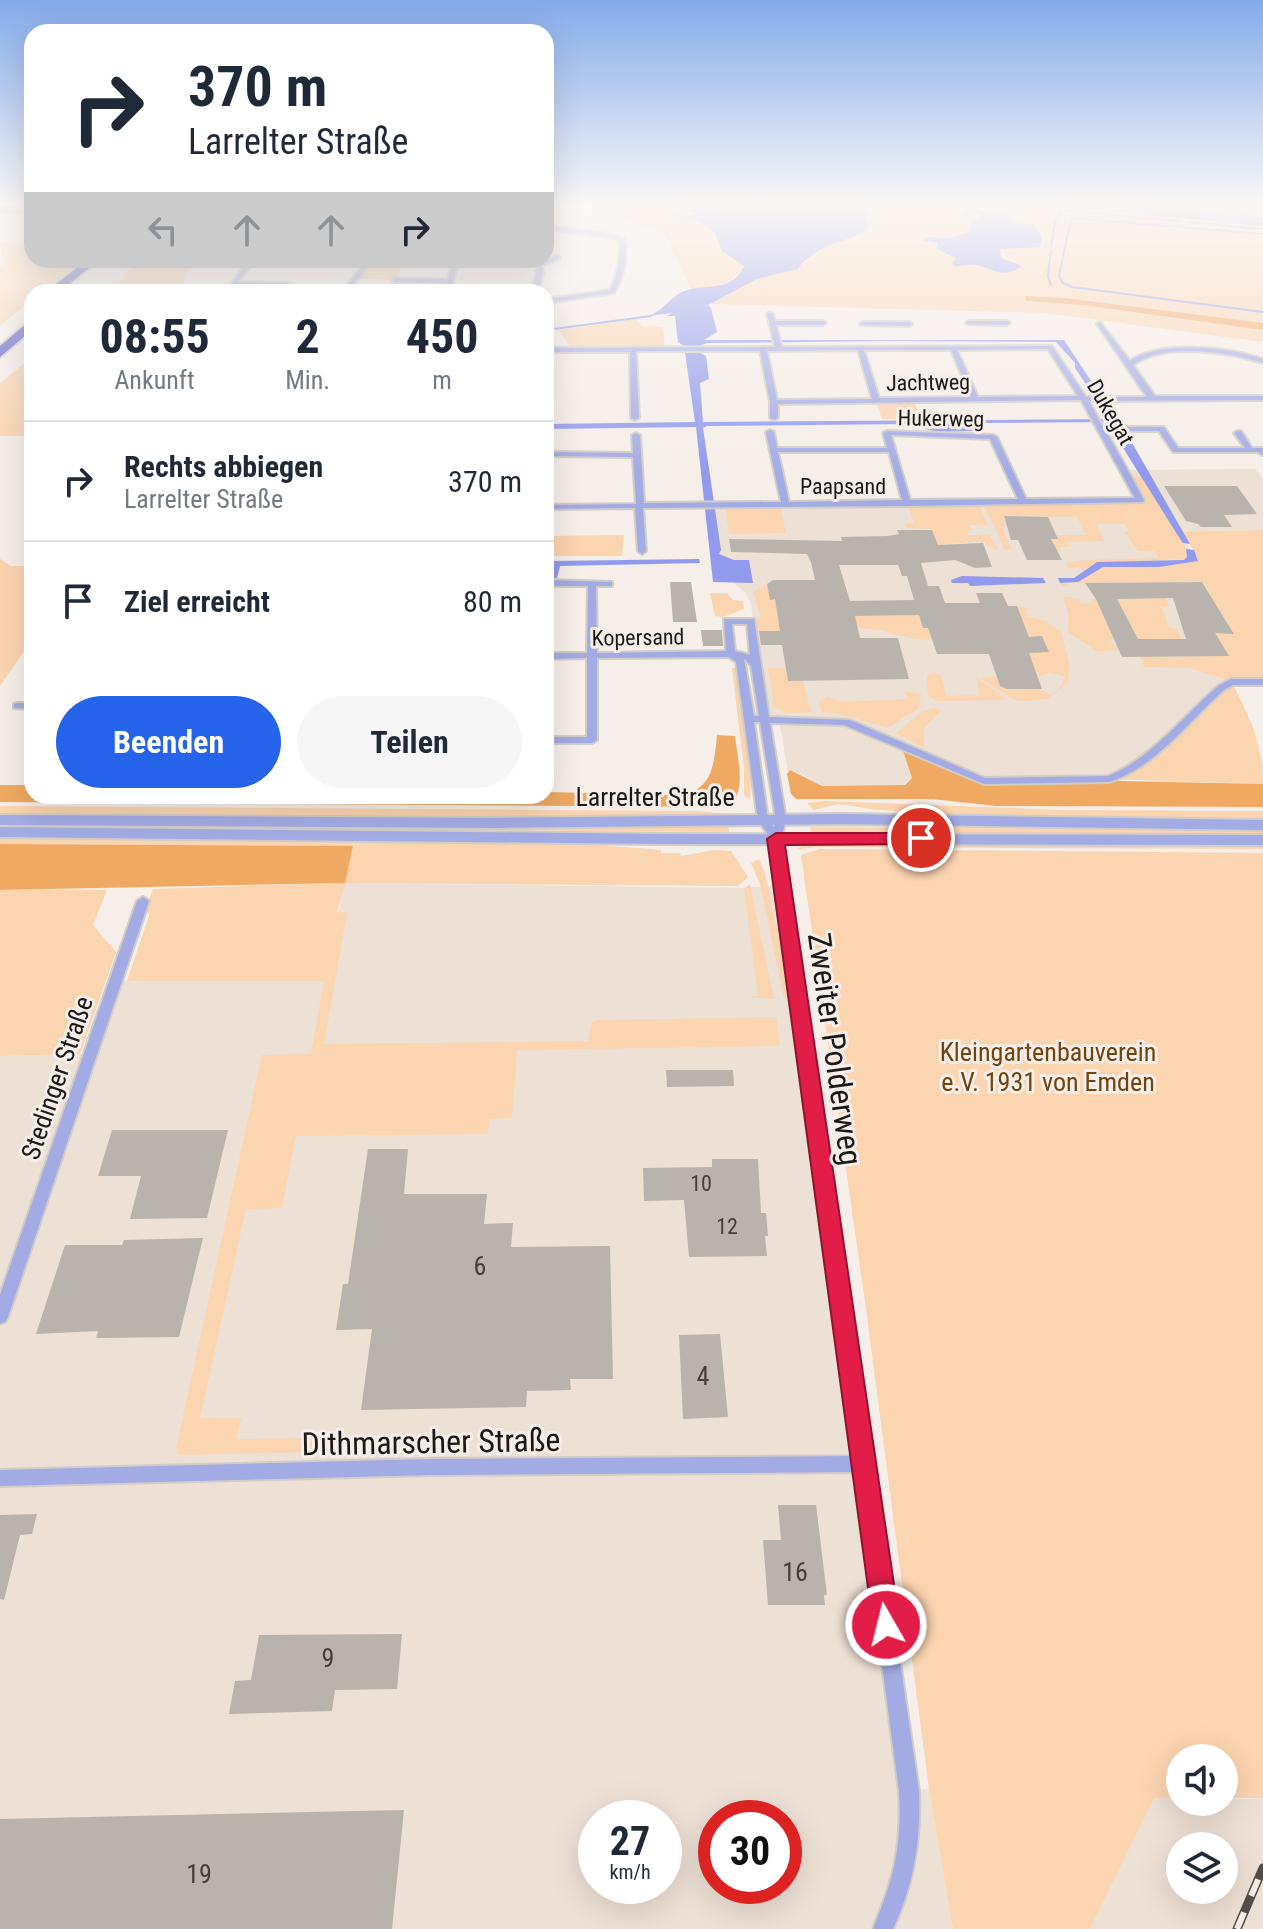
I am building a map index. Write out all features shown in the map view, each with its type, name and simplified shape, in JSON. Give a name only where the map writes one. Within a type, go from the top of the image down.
[{"type":"highway","points":[[0,336],[24,315]]},
{"type":"highway","points":[[0,353],[24,330]]},
{"type":"street","points":[[554,300],[605,293]]},
{"type":"street","points":[[770,314],[778,342]]},
{"type":"street","points":[[773,323],[823,323]]},
{"type":"street","points":[[969,323],[1000,336]]},
{"type":"street","points":[[554,350],[763,348],[778,342],[860,347],[898,342],[953,347],[1000,336],[1007,323]]},
{"type":"street","points":[[863,324],[909,324]]},
{"type":"street","points":[[890,324],[898,342]]},
{"type":"street","points":[[1100,324],[1152,398]]},
{"type":"street","name":"Dukegat","points":[[1000,336],[1052,347],[1140,500]]},
{"type":"street","points":[[1252,346],[1262,360]]},
{"type":"street","points":[[860,347],[876,401]]},
{"type":"street","points":[[953,347],[975,399]]},
{"type":"street","points":[[633,348],[635,418]]},
{"type":"street","points":[[763,348],[774,402],[774,418]]},
{"type":"street","points":[[1129,365],[1138,357],[1190,350],[1262,360]]},
{"type":"street","name":"Jachtweg","points":[[774,402],[1263,398]]},
{"type":"street","points":[[1098,424],[1118,429],[1161,429],[1176,450],[1260,450],[1263,453]]},
{"type":"street","points":[[770,432],[786,505]]},
{"type":"street","name":"Hukerweg","points":[[907,504],[887,433],[993,437],[1023,502]]},
{"type":"street","points":[[1238,433],[1250,450]]},
{"type":"street","points":[[636,435],[642,551]]},
{"type":"street","points":[[774,450],[893,450]]},
{"type":"street","points":[[554,454],[637,455]]},
{"type":"street","name":"Paapsand","points":[[554,507],[1140,500]]},
{"type":"street","points":[[554,583],[609,584]]},
{"type":"street","points":[[554,740],[592,740],[592,583]]},
{"type":"street","points":[[763,820],[741,661],[731,654],[727,621],[751,621],[781,820]]},
{"type":"street","points":[[731,654],[748,657],[756,665]]},
{"type":"street","name":"Kopersand","points":[[554,656],[731,654]]},
{"type":"street","points":[[749,719],[846,722],[984,781],[1109,779],[1122,774],[1154,749],[1224,686],[1231,682],[1263,682]]},
{"type":"street","points":[[17,706],[24,706]]},
{"type":"street","name":"Larrelter Straße","points":[[0,820],[479,823],[781,820],[1263,825]]},
{"type":"street","name":"Zweiter Polderweg","points":[[763,820],[776,839]]},
{"type":"street","name":"Zweiter Polderweg","points":[[781,820],[776,839],[911,1826],[909,1858],[899,1896],[883,1929]]},
{"type":"street","name":"Larrelter Straße","points":[[0,832],[1263,840]]},
{"type":"street","name":"Stedinger Straße","points":[[0,1317],[143,901]]},
{"type":"street","name":"Dithmarscher Straße","points":[[0,1478],[431,1467],[863,1464]]},
{"type":"shaded area","points":[[1025,296],[1065,298],[1263,323],[1263,330],[1083,305],[1026,301]]},
{"type":"shaded area","points":[[1255,469],[1263,479],[1263,530],[1180,533],[1263,663],[1232,683],[1254,729],[1263,765],[1263,784],[1109,779],[984,781],[902,749],[912,778],[900,787],[822,786],[795,771],[788,772],[779,719],[765,719],[751,604],[746,593],[732,582],[752,582],[748,560],[734,560],[719,554],[715,505],[1139,500],[1124,470]]},
{"type":"shaded area","points":[[717,735],[735,736],[739,787],[731,803],[722,807],[289,804],[554,804],[554,792],[680,795],[699,788],[713,765]]},
{"type":"shaded area","points":[[902,748],[976,778],[1263,784],[1263,807],[996,806],[932,799],[796,799],[791,794],[787,774],[790,770],[822,786],[905,785],[912,778]]},
{"type":"shaded area","points":[[0,785],[24,785],[24,802],[0,802]]},
{"type":"shaded area","points":[[0,844],[353,846],[345,883],[0,890]]},
{"type":"shaded area","points":[[345,883],[744,888],[781,885],[909,1791],[929,1789],[953,1929],[0,1929],[0,1056],[91,1054],[116,981],[324,980]]},
{"type":"shaded area","points":[[1154,1797],[1166,1797],[1166,1816],[1238,1816],[1238,1799],[1263,1798],[1263,1929],[1090,1929]]},
{"type":"green space","points":[[0,293],[24,293],[24,306],[0,326]]},
{"type":"green space","points":[[731,293],[1263,293],[1263,342],[1045,313],[710,304]]},
{"type":"green space","points":[[636,319],[642,326],[663,327],[665,348],[571,348],[559,330]]},
{"type":"green space","points":[[24,364],[24,436],[0,436],[0,383]]},
{"type":"green space","points":[[914,400],[921,420],[882,419],[876,401]]},
{"type":"green space","points":[[1127,477],[1143,477],[1185,546],[1186,559],[1097,562],[1082,571],[1080,567],[1068,568],[1066,563],[1084,560],[1159,558],[1154,551],[1138,551],[1125,532],[1129,531],[1125,524],[1096,524],[1104,541],[1067,542],[1069,547],[1059,547],[1060,551],[1057,551],[1052,539],[1058,539],[1056,535],[1086,535],[1077,517],[1004,516],[1005,526],[1002,527],[1012,550],[1005,550],[983,503],[1139,500]]},
{"type":"green space","points":[[978,503],[987,525],[970,525],[972,530],[967,531],[968,535],[990,535],[998,550],[987,546],[985,541],[938,545],[932,529],[906,528],[905,524],[914,523],[907,504]]},
{"type":"green space","points":[[725,505],[780,505],[786,533],[729,534]]},
{"type":"green space","points":[[1263,530],[1263,682],[1232,683],[1254,732],[1261,757],[1263,784],[1109,779],[1133,766],[1230,681],[1189,668],[1142,667],[1140,657],[1228,656],[1225,648],[1216,648],[1198,632],[1234,633],[1218,607],[1190,605],[1186,598],[1212,597],[1204,582],[1067,583],[1068,587],[1060,583],[1078,582],[1103,567],[1159,567],[1198,559],[1183,532]]},
{"type":"green space","points":[[624,535],[622,556],[554,556],[554,536]]},
{"type":"green space","points":[[0,559],[11,566],[24,566],[24,652],[0,686]]},
{"type":"green space","points":[[767,584],[770,599],[775,599],[780,631],[759,631],[755,621],[761,617],[753,592]]},
{"type":"green space","points":[[710,593],[727,593],[733,600],[743,601],[744,609],[723,617],[715,616]]},
{"type":"green space","points":[[1063,597],[1071,597],[1075,602],[1074,599],[1078,599],[1081,604],[1092,603],[1091,599],[1104,599],[1124,639],[1110,640],[1118,650],[1096,651],[1068,632],[1068,613]]},
{"type":"green space","points":[[1166,598],[1169,606],[1162,608],[1169,627],[1177,629],[1181,639],[1129,639],[1134,631],[1120,606],[1112,605],[1109,599]]},
{"type":"green space","points":[[1017,606],[1027,608],[1025,613],[1028,617],[1046,621],[1061,632],[1070,666],[1068,683],[1047,699],[1014,700],[981,678],[997,677],[1000,687],[1039,689],[1050,695],[1059,689],[1065,677],[1050,672],[1040,677],[1037,671],[1027,671],[1010,653],[1049,652],[1042,636],[1029,637]]},
{"type":"green space","points":[[919,615],[923,628],[928,628],[932,640],[858,628],[853,616]]},
{"type":"green space","points":[[732,668],[738,668],[751,776],[750,800],[744,795],[744,769]]},
{"type":"green space","points":[[768,668],[785,668],[788,681],[803,681],[811,712],[786,713],[774,707]]},
{"type":"green space","points":[[934,672],[941,676],[947,696],[979,695],[977,678],[1008,700],[936,701],[928,695],[927,676]]},
{"type":"green space","points":[[905,691],[921,694],[919,708],[888,728],[837,713],[822,712],[819,701],[828,696],[840,702],[908,699]]},
{"type":"green space","points":[[934,708],[942,710],[923,729],[924,748],[896,733],[923,711]]},
{"type":"green space","points":[[824,801],[1062,810],[1263,811],[1263,820],[1005,819],[838,804],[814,810],[807,803]]},
{"type":"green space","points":[[0,806],[698,811],[728,814],[457,818],[0,815]]},
{"type":"green space","points":[[728,826],[729,832],[455,830]]},
{"type":"green space","points":[[810,827],[1263,830],[1263,835],[811,832]]},
{"type":"green space","points":[[0,838],[560,842],[661,850],[661,853],[680,853],[681,856],[715,850],[731,851],[748,877],[738,886],[346,883],[337,912],[347,913],[324,1044],[588,1041],[592,1022],[599,1020],[776,1017],[780,1046],[517,1050],[512,1118],[489,1119],[488,1134],[296,1136],[282,1208],[246,1209],[200,1418],[241,1418],[237,1439],[323,1438],[316,1452],[179,1455],[176,1448],[262,1055],[311,1054],[324,981],[127,981],[149,916],[146,908],[153,889],[345,883],[353,846],[0,844]]},
{"type":"green space","points":[[805,844],[1263,846],[1263,849],[814,847],[796,850]]},
{"type":"green space","name":"Kleingartenbauverein e.V. 1931 von Emden","points":[[820,849],[1263,853],[1263,1798],[1238,1798],[1238,1744],[1166,1744],[1166,1798],[1154,1798],[1090,1929],[953,1929],[929,1789],[866,1309],[801,855]]},
{"type":"green space","points":[[759,859],[765,873],[790,993],[784,998],[760,884],[751,863]]},
{"type":"green space","points":[[750,884],[774,999],[746,997],[758,996],[744,888]]},
{"type":"green space","points":[[0,890],[107,890],[93,925],[116,952],[80,1054],[0,1056]]},
{"type":"water","points":[[731,293],[708,305],[717,332],[704,340],[1064,340],[1131,441],[1190,544],[1183,543],[1177,534],[1120,443],[1111,422],[979,423],[974,431],[937,432],[907,424],[707,426],[703,428],[721,550],[719,554],[734,560],[749,560],[753,583],[713,582],[696,427],[554,429],[554,424],[695,422],[684,346],[678,342],[675,316],[667,316],[672,313],[648,316],[677,295]],"holes":[[[1056,342],[1075,363],[1075,368],[1109,419],[703,422],[700,383],[709,379],[706,356],[698,352],[698,346],[707,343]]]},
{"type":"water","points":[[1186,549],[1194,550],[1198,561],[1159,567],[1103,567],[1078,582],[1060,583],[1058,578],[1074,578],[1097,562],[1184,560],[1187,557]]},
{"type":"water","points":[[699,559],[700,563],[560,566],[557,578],[554,578],[554,561]]},
{"type":"water","points":[[962,576],[1043,578],[1046,583],[970,586],[968,583],[952,583],[951,580]]},
{"type":"building","points":[[1164,486],[1237,486],[1257,514],[1224,515],[1232,527],[1201,527],[1186,521]]},
{"type":"building","points":[[1004,516],[1048,517],[1058,539],[1051,539],[1062,560],[1027,560],[1018,540],[1011,540]]},
{"type":"building","points":[[897,530],[932,530],[938,545],[983,543],[992,567],[975,568],[955,560],[921,563],[928,586],[939,586],[945,603],[980,603],[976,593],[1002,593],[1008,606],[1017,606],[1029,637],[1042,636],[1049,652],[1029,653],[1042,689],[1007,689],[1000,686],[989,654],[937,654],[928,628],[923,628],[919,615],[855,616],[860,638],[898,638],[909,679],[788,681],[782,645],[761,645],[759,631],[780,631],[775,599],[770,600],[767,584],[773,580],[815,580],[811,562],[807,554],[731,552],[729,539],[842,541],[841,537],[899,534]],"holes":[[[839,565],[898,565],[902,576],[907,576],[914,600],[850,601]]]},
{"type":"building","points":[[670,582],[691,582],[697,622],[673,622]]},
{"type":"building","points":[[1202,582],[1234,634],[1215,633],[1229,656],[1122,657],[1096,599],[1085,583]],"holes":[[[1173,598],[1186,639],[1138,639],[1117,599]]]},
{"type":"building","points":[[701,630],[722,630],[723,646],[703,646]]},
{"type":"building","points":[[666,1070],[733,1070],[734,1086],[667,1087]]},
{"type":"building","points":[[112,1130],[228,1130],[207,1218],[130,1219],[141,1176],[98,1176]]},
{"type":"building","points":[[368,1149],[408,1149],[404,1194],[487,1194],[484,1224],[513,1223],[511,1247],[610,1246],[613,1379],[570,1379],[571,1390],[527,1391],[526,1407],[361,1410],[372,1329],[336,1330],[343,1284],[348,1284]]},
{"type":"building","points":[[712,1159],[758,1159],[761,1213],[766,1213],[767,1256],[689,1257],[684,1200],[644,1201],[643,1168],[712,1167]]},
{"type":"building","points":[[203,1238],[179,1337],[96,1338],[98,1331],[36,1334],[65,1245],[122,1245],[124,1240]]},
{"type":"building","points":[[720,1334],[728,1417],[683,1419],[679,1335]]},
{"type":"building","points":[[778,1505],[816,1505],[827,1595],[824,1595],[825,1605],[768,1605],[763,1540],[781,1540]]},
{"type":"building","points":[[37,1514],[32,1534],[20,1535],[4,1600],[0,1599],[0,1515]]},
{"type":"building","points":[[402,1634],[397,1689],[335,1690],[332,1711],[229,1714],[235,1681],[251,1680],[259,1635]]},
{"type":"building","points":[[404,1810],[392,1929],[0,1929],[0,1819]]},
{"type":"waterway","points":[[1118,293],[1263,312]]},
{"type":"waterway","points":[[554,329],[651,316]]},
{"type":"railway","points":[[1237,1929],[1263,1868]]},
{"type":"route","points":[[886,1625],[776,839],[921,838]]}]
